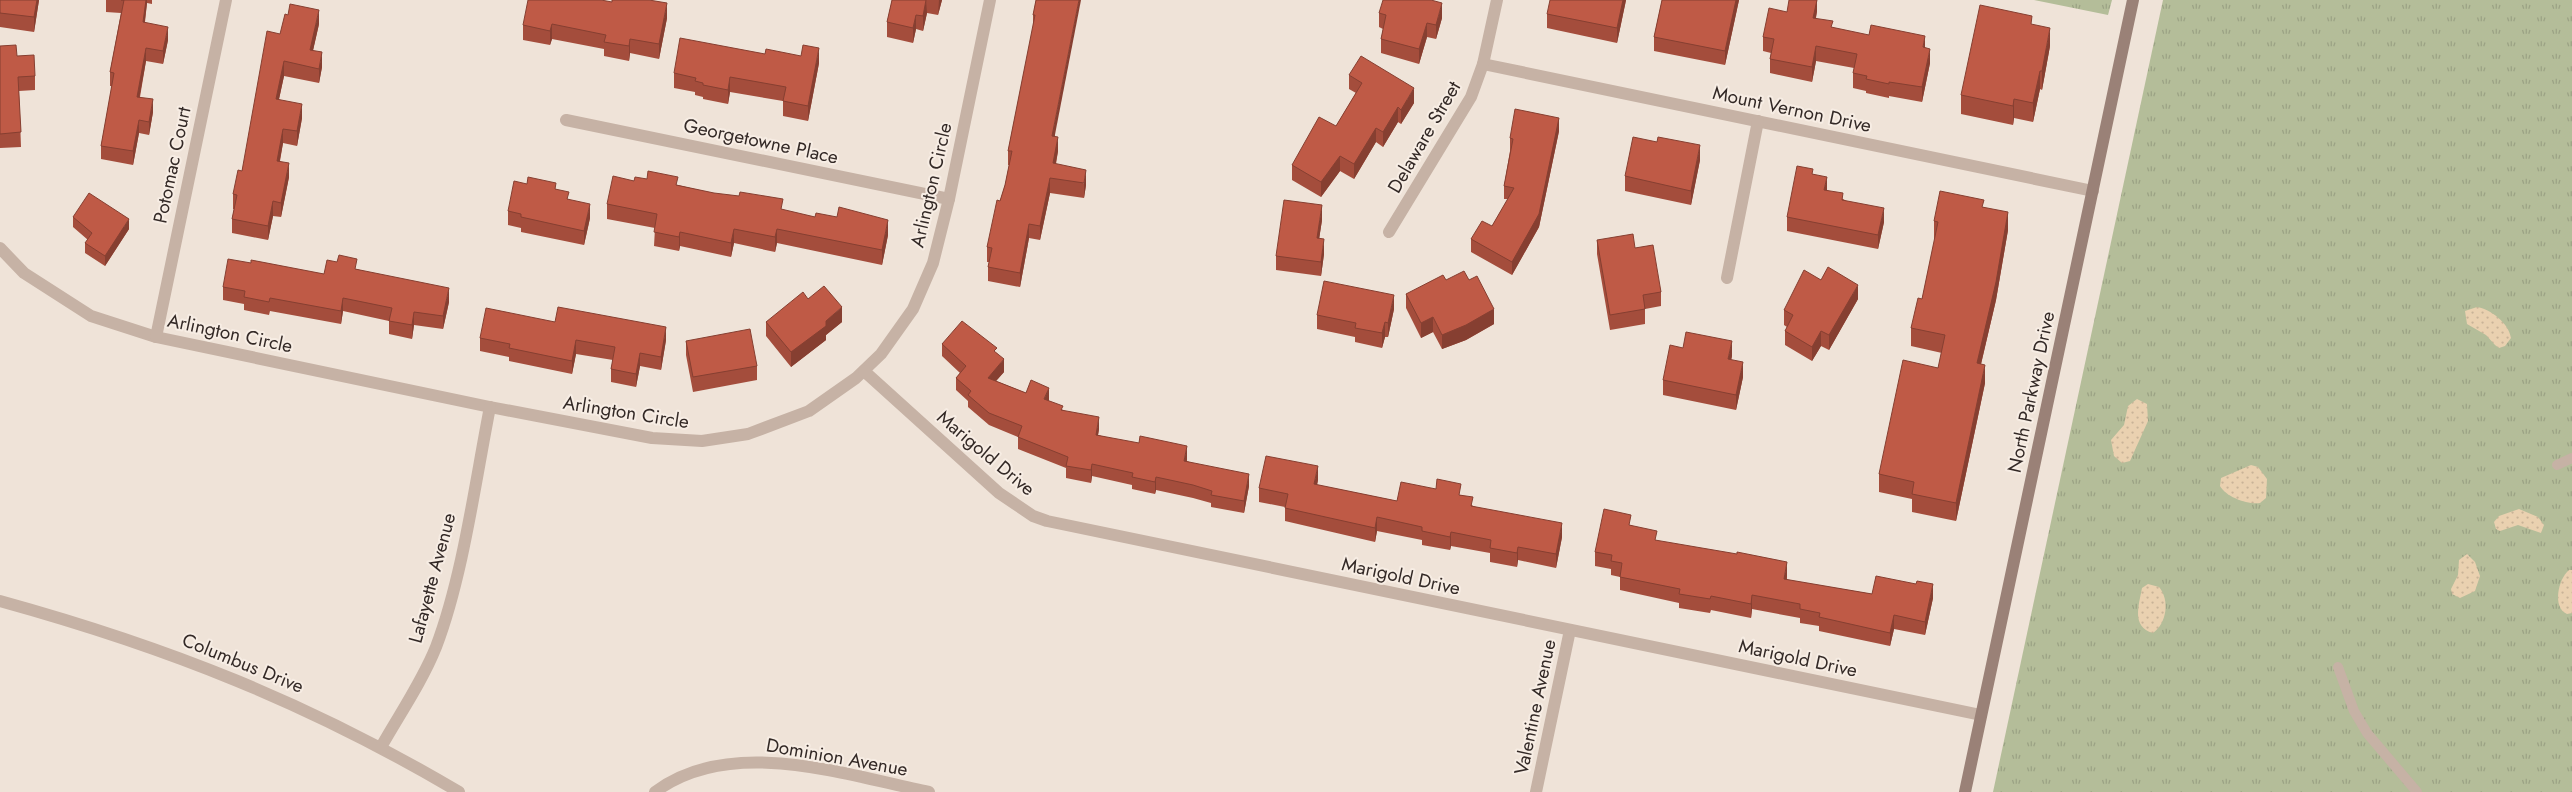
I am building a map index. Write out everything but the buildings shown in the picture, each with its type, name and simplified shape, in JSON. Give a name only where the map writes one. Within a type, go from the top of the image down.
[{"type":"main road","name":"North Parkway Drive","points":[[1965,792],[2133,0]]},
{"type":"street","name":"Potomac Court","points":[[156,337],[226,0]]},
{"type":"street","name":"Arlington Circle","points":[[0,248],[24,273],[91,316],[156,337],[490,407],[652,438],[676,441],[723,439],[755,432],[790,420],[825,401],[864,372],[894,338],[919,296],[933,263],[949,199],[990,0]]},
{"type":"street","name":"Delaware Street","points":[[1389,232],[1465,108],[1483,64],[1497,0]]},
{"type":"street","name":"Mount Vernon Drive","points":[[1483,64],[2093,191]]},
{"type":"street","name":"Georgetowne Place","points":[[566,120],[949,199]]},
{"type":"street","points":[[1727,278],[1758,121]]},
{"type":"street","name":"Marigold Drive","points":[[864,372],[999,493],[1040,518],[1066,526],[1981,715]]},
{"type":"street","name":"Lafayette Avenue","points":[[381,747],[435,649],[442,628],[457,573],[490,407]]},
{"type":"street","name":"Columbus Drive","points":[[0,601],[125,638],[208,667],[283,699],[381,747],[459,792]]},
{"type":"street","name":"Valentine Avenue","points":[[1536,792],[1570,630]]},
{"type":"street","name":"Dominion Avenue","points":[[655,792],[674,780],[707,768],[742,762],[800,766],[929,792]]},
{"type":"lane","points":[[2557,465],[2572,458]]},
{"type":"lane","points":[[2338,667],[2354,711],[2367,733],[2417,792]]},
{"type":"green space","points":[[2034,0],[2112,0],[2108,15]]},
{"type":"green space","points":[[2163,0],[2572,0],[2572,792],[1993,792]]},
{"type":"sand","points":[[2477,307],[2493,314],[2507,327],[2511,338],[2505,346],[2499,348],[2486,335],[2467,324],[2465,311]]},
{"type":"sand","points":[[2137,399],[2147,404],[2148,421],[2130,461],[2122,463],[2114,456],[2111,440],[2124,425],[2128,406]]},
{"type":"sand","points":[[2251,465],[2258,467],[2267,479],[2266,498],[2260,503],[2250,503],[2238,499],[2227,494],[2220,486],[2221,478]]},
{"type":"sand","points":[[2519,509],[2538,517],[2544,525],[2541,533],[2518,525],[2500,531],[2496,529],[2494,522],[2499,516]]},
{"type":"sand","points":[[2467,554],[2475,562],[2480,576],[2475,591],[2460,598],[2452,594],[2451,589],[2458,575],[2459,560]]},
{"type":"sand","points":[[2569,570],[2572,570],[2572,613],[2567,614],[2559,606],[2558,593],[2562,580]]},
{"type":"sand","points":[[2148,584],[2159,587],[2165,598],[2166,605],[2164,617],[2158,629],[2153,633],[2142,626],[2138,615],[2142,588]]}]
